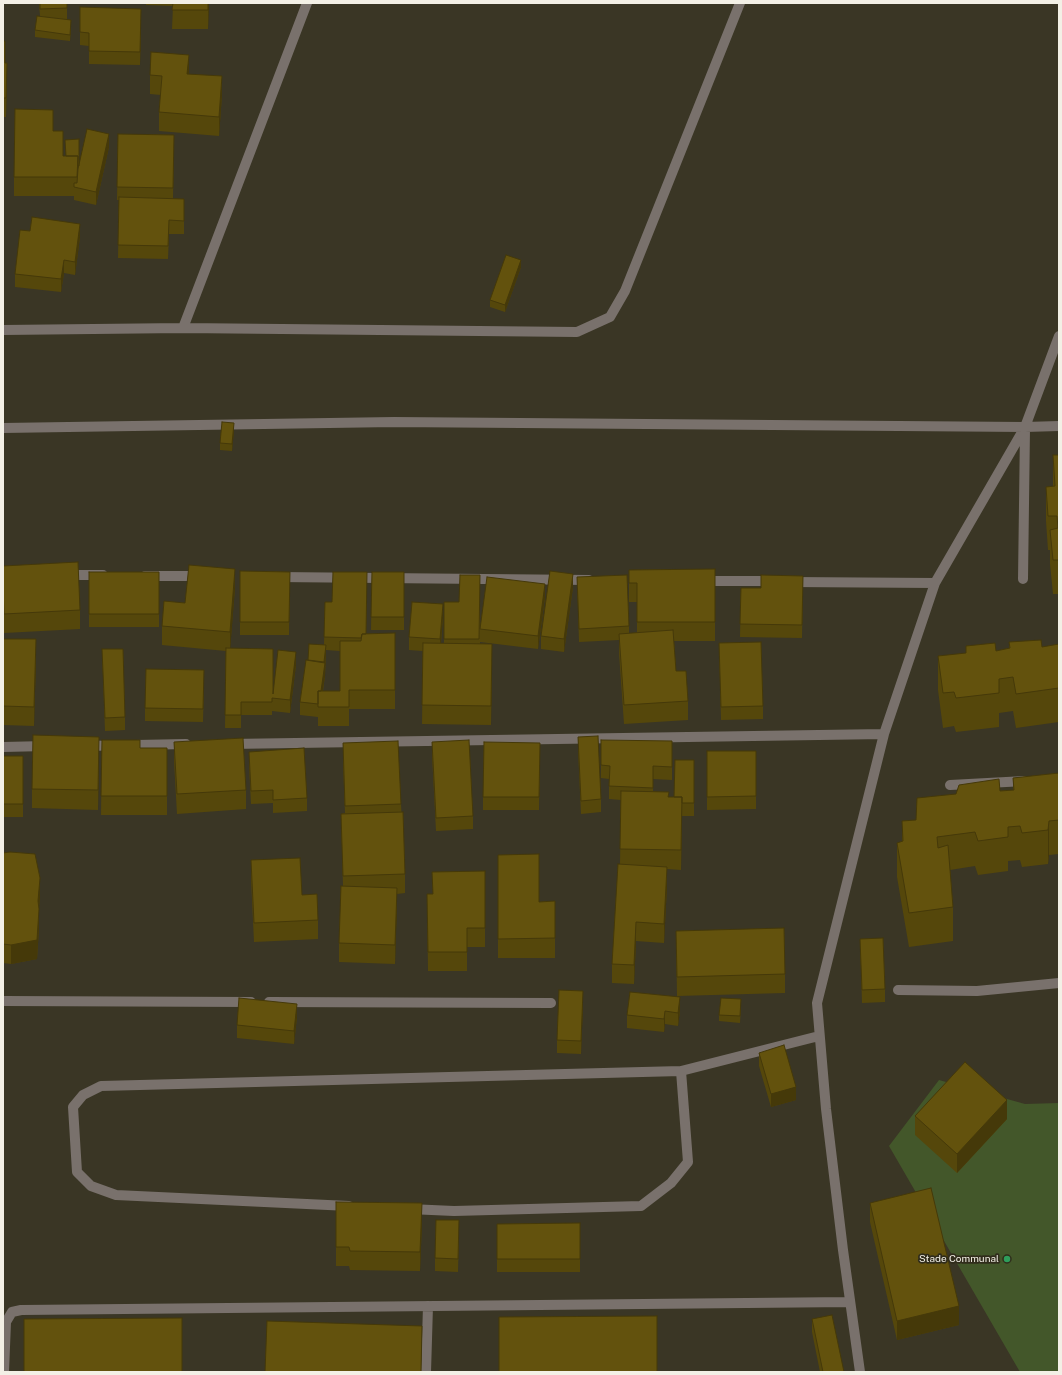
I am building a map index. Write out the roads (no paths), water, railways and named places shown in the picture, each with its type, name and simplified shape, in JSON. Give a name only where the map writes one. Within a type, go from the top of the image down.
[{"type":"street","points":[[183,328],[307,3]]},
{"type":"street","points":[[3,330],[183,328],[577,332],[610,317],[625,291],[740,3]]},
{"type":"street","points":[[860,1372],[827,1117],[816,1003],[884,734],[935,583],[1025,427],[1059,336]]},
{"type":"street","points":[[3,428],[394,422],[1025,427],[1059,426]]},
{"type":"street","points":[[1023,578],[1025,427]]},
{"type":"street","points":[[59,575],[115,575]]},
{"type":"street","points":[[138,576],[210,576]]},
{"type":"street","points":[[266,577],[601,580]]},
{"type":"street","points":[[688,581],[935,583]]},
{"type":"street","points":[[217,744],[884,734]]},
{"type":"street","points":[[74,746],[194,744]]},
{"type":"street","points":[[3,747],[59,746]]},
{"type":"street","points":[[950,785],[1037,780]]},
{"type":"street","points":[[898,990],[977,991],[1059,983]]},
{"type":"street","points":[[3,1001],[551,1003]]},
{"type":"street","points":[[360,1206],[116,1195],[91,1186],[77,1172],[73,1108],[84,1094],[101,1086],[681,1071],[819,1036]]},
{"type":"street","points":[[399,1208],[454,1211],[642,1206],[671,1183],[688,1162],[681,1071]]},
{"type":"street","points":[[4,1372],[6,1322],[12,1312],[21,1310],[850,1302]]},
{"type":"street","points":[[426,1372],[428,1306]]},
{"type":"place","name":"Stade Communal","points":[[1007,1259]]}]
